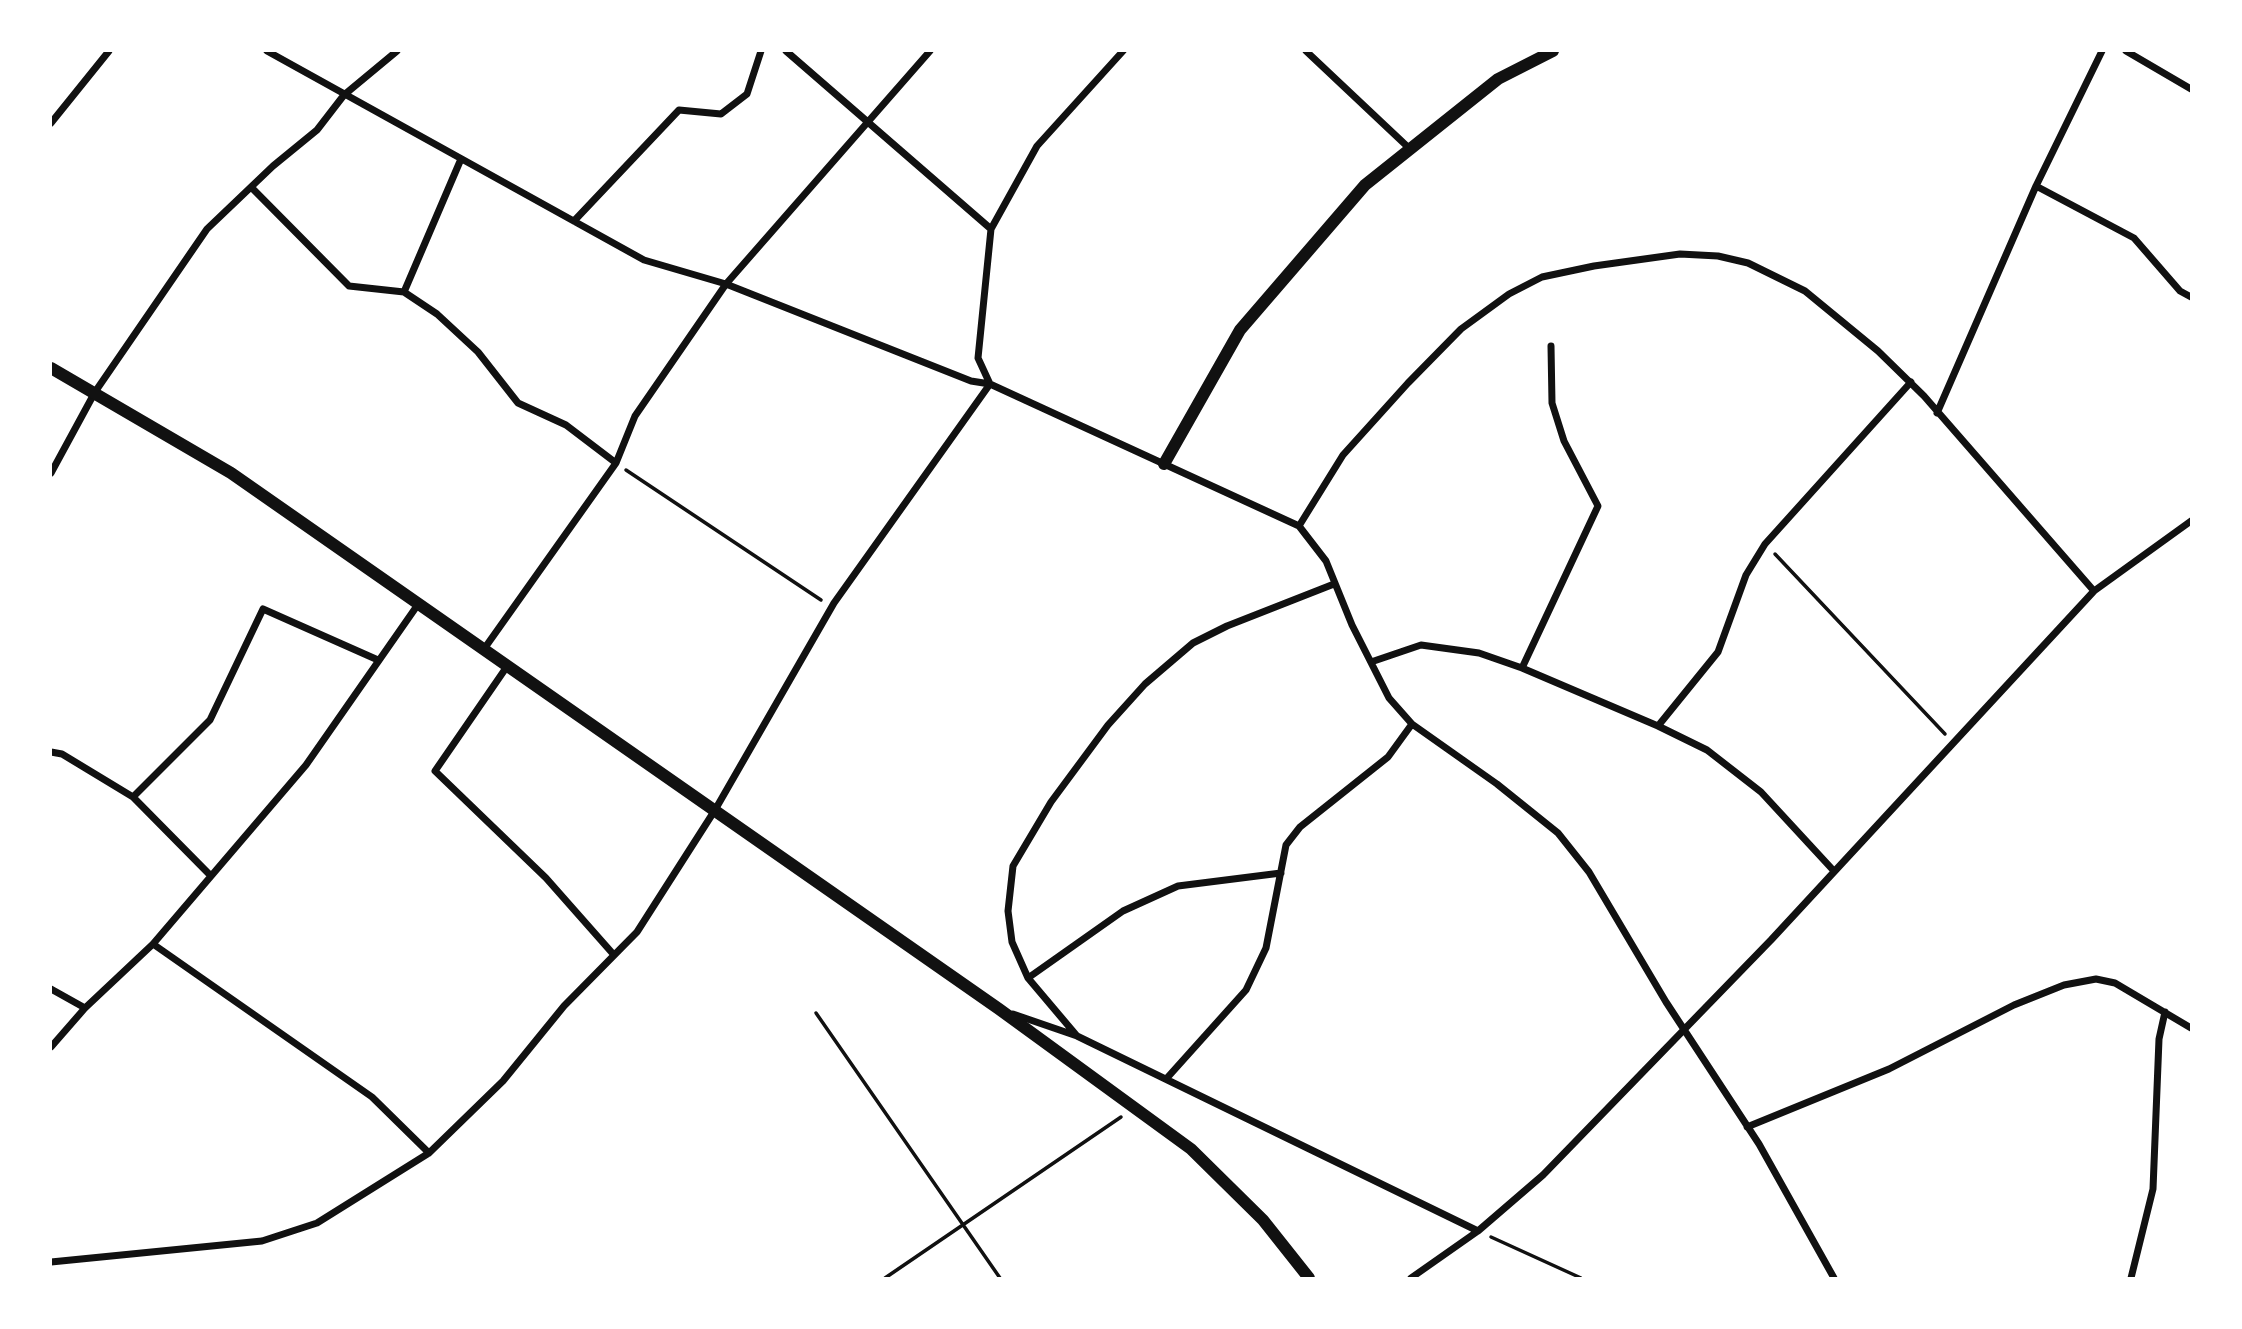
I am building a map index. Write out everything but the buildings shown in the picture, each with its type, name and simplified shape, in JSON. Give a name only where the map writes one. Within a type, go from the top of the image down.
[{"type":"street","points":[[51,123],[110,51]]},
{"type":"street","points":[[267,51],[644,260],[726,284],[971,381],[989,384],[1299,526],[1325,561],[1389,698],[1412,724],[1497,784],[1558,833],[1588,872],[1747,1127],[1834,1278]]},
{"type":"street","points":[[51,473],[95,393],[207,229],[317,130],[344,95],[397,51]]},
{"type":"street","points":[[574,221],[679,110],[721,114],[747,94],[761,51]]},
{"type":"street","points":[[786,51],[991,229]]},
{"type":"street","points":[[484,649],[616,463],[635,416],[726,284],[930,51]]},
{"type":"street","points":[[989,384],[978,358],[991,229],[1037,146],[1123,51]]},
{"type":"street","points":[[1306,51],[1410,149]]},
{"type":"street","points":[[1164,464],[1240,330],[1364,185],[1498,79],[1553,51]]},
{"type":"street","points":[[1937,413],[2036,186],[2102,51]]},
{"type":"street","points":[[2126,51],[2191,89]]},
{"type":"street","points":[[404,292],[461,159]]},
{"type":"street","points":[[2036,186],[2134,238],[2180,291],[2191,297]]},
{"type":"street","points":[[251,187],[349,286],[404,292],[437,314],[478,352],[518,403],[566,425],[616,463]]},
{"type":"street","points":[[1299,526],[1343,455],[1408,383],[1461,329],[1509,294],[1542,277],[1594,266],[1680,254],[1718,256],[1748,263],[1805,291],[1843,320],[1911,383],[2095,591]]},
{"type":"street","points":[[1522,668],[1598,506],[1564,441],[1552,403],[1552,346]]},
{"type":"street","points":[[51,368],[231,472],[999,1009],[1191,1150],[1263,1220],[1309,1278]]},
{"type":"street","points":[[1658,726],[1718,652],[1746,575],[1765,544],[1911,383]]},
{"type":"street","points":[[51,1262],[262,1241],[317,1223],[429,1153],[503,1081],[564,1006],[637,932],[715,810],[832,607],[989,384]]},
{"type":"street","points":[[1411,1278],[1478,1231],[1543,1175],[1771,940],[1833,870],[2095,591],[2191,521]]},
{"type":"street","points":[[1077,1036],[1028,978],[1012,942],[1008,911],[1013,866],[1051,802],[1108,726],[1145,684],[1193,643],[1227,626],[1334,584]]},
{"type":"street","points":[[51,1047],[85,1008],[153,944],[306,765],[419,603]]},
{"type":"street","points":[[133,797],[210,720],[263,609],[378,660]]},
{"type":"street","points":[[1371,662],[1421,645],[1479,653],[1522,668],[1658,726],[1707,750],[1761,792],[1833,870]]},
{"type":"street","points":[[508,665],[435,771],[546,878],[614,955]]},
{"type":"street","points":[[1167,1078],[1246,990],[1266,948],[1286,845],[1300,827],[1388,757],[1412,724]]},
{"type":"street","points":[[51,752],[62,754],[133,797],[210,875]]},
{"type":"street","points":[[1028,978],[1123,911],[1178,886],[1281,873]]},
{"type":"street","points":[[153,944],[372,1097],[429,1153]]},
{"type":"street","points":[[1747,1127],[1889,1069],[2014,1005],[2064,985],[2096,979],[2115,983],[2191,1028]]},
{"type":"street","points":[[51,989],[85,1008]]},
{"type":"street","points":[[999,1009],[1077,1036],[1478,1231]]},
{"type":"street","points":[[2131,1278],[2153,1189],[2159,1040],[2165,1012]]},
{"type":"path","points":[[616,463],[832,607]]},
{"type":"path","points":[[1765,544],[1954,743]]},
{"type":"path","points":[[816,1013],[1000,1278]]},
{"type":"path","points":[[885,1278],[965,1226],[1134,1108]]},
{"type":"path","points":[[1478,1231],[1581,1278]]}]
